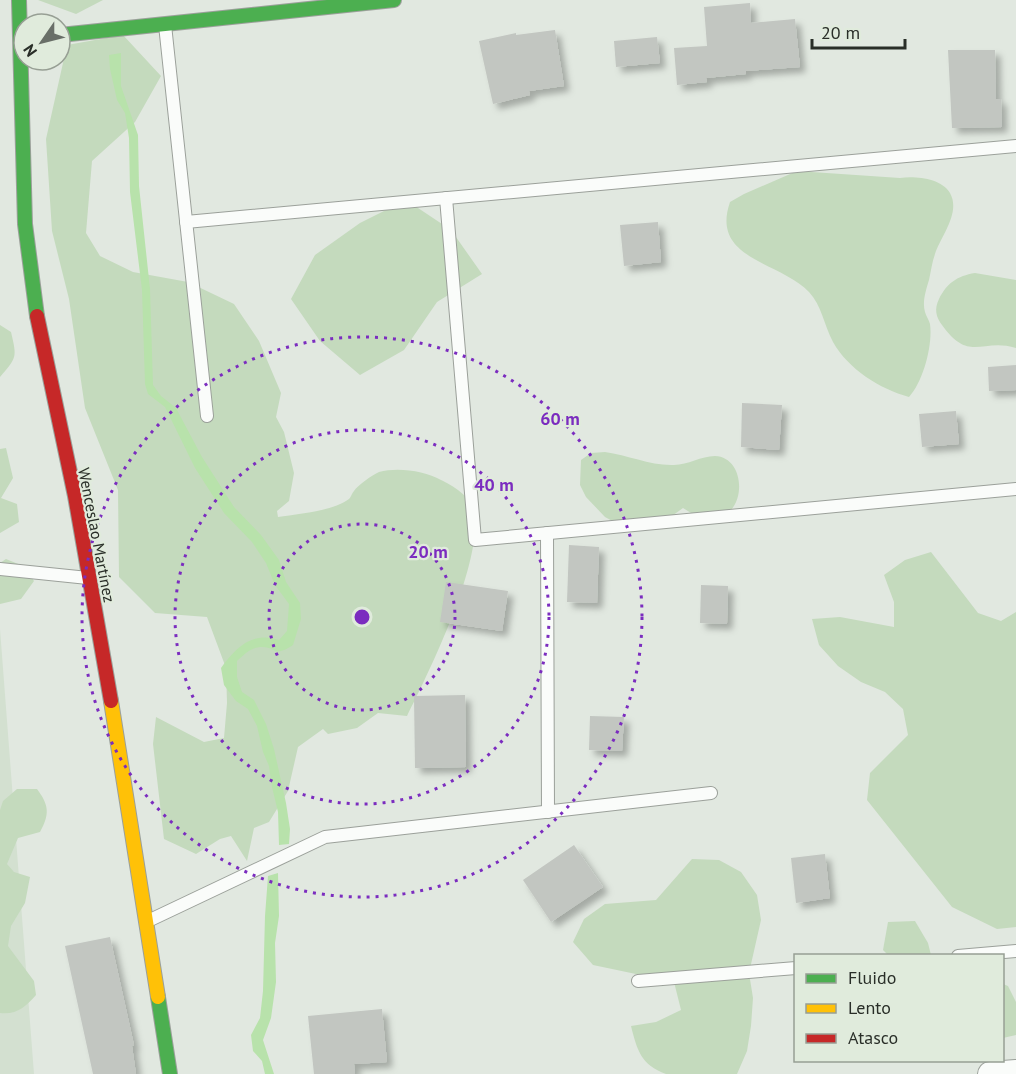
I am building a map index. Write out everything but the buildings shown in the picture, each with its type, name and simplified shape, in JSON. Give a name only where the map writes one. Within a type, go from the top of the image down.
[{"type":"main road","points":[[72,34],[394,0]]},
{"type":"main road","name":"Wenceslao Martínez","points":[[23,72],[23,177],[28,257],[42,345],[80,526],[147,921],[170,1074]]},
{"type":"street","points":[[990,1074],[1016,1072]]},
{"type":"lane","points":[[164,24],[207,416]]},
{"type":"lane","points":[[186,222],[1016,146]]},
{"type":"lane","points":[[446,198],[475,540],[1016,489]]},
{"type":"lane","points":[[547,533],[548,812]]},
{"type":"lane","points":[[0,569],[89,579]]},
{"type":"lane","points":[[147,921],[325,837],[711,793]]},
{"type":"lane","points":[[981,954],[1016,951]]},
{"type":"lane","points":[[638,981],[794,968]]},
{"type":"shaded area","points":[[38,0],[103,0],[76,14]]},
{"type":"shaded area","points":[[123,35],[161,76],[135,122],[92,161],[86,233],[100,256],[133,272],[188,282],[234,304],[259,341],[281,393],[276,417],[284,432],[294,473],[289,501],[277,511],[278,517],[315,511],[342,503],[373,475],[394,470],[419,472],[445,482],[465,496],[474,510],[475,531],[463,585],[441,644],[407,716],[378,713],[357,728],[328,734],[323,729],[298,747],[288,791],[269,822],[254,828],[247,861],[231,836],[220,839],[196,854],[164,839],[153,744],[156,717],[204,742],[224,738],[227,703],[226,668],[207,617],[155,613],[119,577],[118,490],[85,408],[69,299],[52,231],[46,139],[61,72],[72,72],[72,44]]},
{"type":"shaded area","points":[[121,53],[121,86],[138,135],[139,186],[150,289],[153,385],[161,396],[176,408],[202,457],[234,507],[261,535],[279,560],[286,582],[300,603],[301,619],[293,645],[282,651],[267,647],[254,648],[237,661],[237,677],[242,692],[254,700],[266,724],[274,749],[286,803],[290,829],[289,844],[279,845],[278,812],[269,766],[257,726],[248,709],[236,701],[224,685],[221,668],[239,648],[253,639],[279,640],[287,631],[289,604],[275,585],[266,563],[252,542],[224,513],[195,468],[165,407],[148,394],[145,384],[142,290],[130,192],[129,138],[125,113],[117,100],[110,69],[109,55]]},
{"type":"shaded area","points":[[797,171],[920,178],[940,184],[950,193],[953,201],[952,216],[934,257],[924,300],[931,333],[928,352],[923,373],[909,397],[876,383],[847,361],[833,342],[820,309],[809,292],[782,273],[751,257],[739,248],[730,236],[726,221],[730,202]]},
{"type":"shaded area","points":[[406,200],[451,230],[482,274],[437,302],[404,350],[360,375],[320,341],[291,299],[315,255],[360,223]]},
{"type":"shaded area","points":[[975,273],[1016,280],[1016,348],[1004,345],[969,347],[952,337],[940,322],[936,313],[937,306],[945,289],[958,278]]},
{"type":"shaded area","points":[[0,325],[11,332],[15,352],[13,361],[0,377]]},
{"type":"shaded area","points":[[6,448],[13,478],[1,498],[17,504],[19,522],[0,533],[0,449]]},
{"type":"shaded area","points":[[605,452],[665,465],[679,465],[710,456],[724,458],[731,463],[738,478],[738,496],[730,511],[704,521],[683,508],[672,516],[616,523],[605,517],[586,497],[580,485],[581,460],[591,453]]},
{"type":"shaded area","points":[[931,552],[978,613],[1001,621],[1016,612],[1016,927],[997,929],[952,907],[867,800],[870,773],[908,735],[903,709],[885,692],[861,682],[838,666],[819,645],[812,619],[840,617],[894,627],[894,602],[884,575],[905,560]]},
{"type":"shaded area","points":[[6,559],[23,566],[34,581],[21,599],[0,604],[0,563]]},
{"type":"shaded area","points":[[0,629],[31,1035],[34,1074],[0,1074]]},
{"type":"shaded area","points":[[17,789],[37,789],[47,810],[40,832],[18,838],[7,864],[14,872],[30,877],[25,903],[11,926],[8,946],[34,981],[36,995],[20,1009],[11,1013],[0,1013],[0,810],[3,801]]},
{"type":"shaded area","points":[[692,859],[719,860],[741,872],[757,895],[761,920],[749,973],[753,998],[751,1026],[747,1051],[737,1074],[666,1074],[651,1066],[641,1056],[631,1026],[656,1022],[681,1010],[674,982],[593,965],[573,942],[584,919],[605,904],[656,900]]},
{"type":"shaded area","points":[[278,873],[276,982],[271,1018],[263,1040],[274,1074],[265,1074],[262,1061],[253,1051],[251,1035],[260,1018],[263,991],[268,876]]},
{"type":"shaded area","points":[[915,921],[928,943],[931,954],[887,954],[883,950],[888,922]]},
{"type":"shaded area","points":[[1004,984],[1008,986],[1016,1002],[1016,1035],[1004,1038]]},
{"type":"traffic: fast","points":[[19,0],[25,224],[37,316]]},
{"type":"traffic: fast","points":[[72,34],[394,0]]},
{"type":"traffic: fast","points":[[158,997],[170,1074]]},
{"type":"traffic: slow","points":[[111,701],[158,997]]},
{"type":"traffic: jam","points":[[37,316],[75,496],[111,701]]}]
